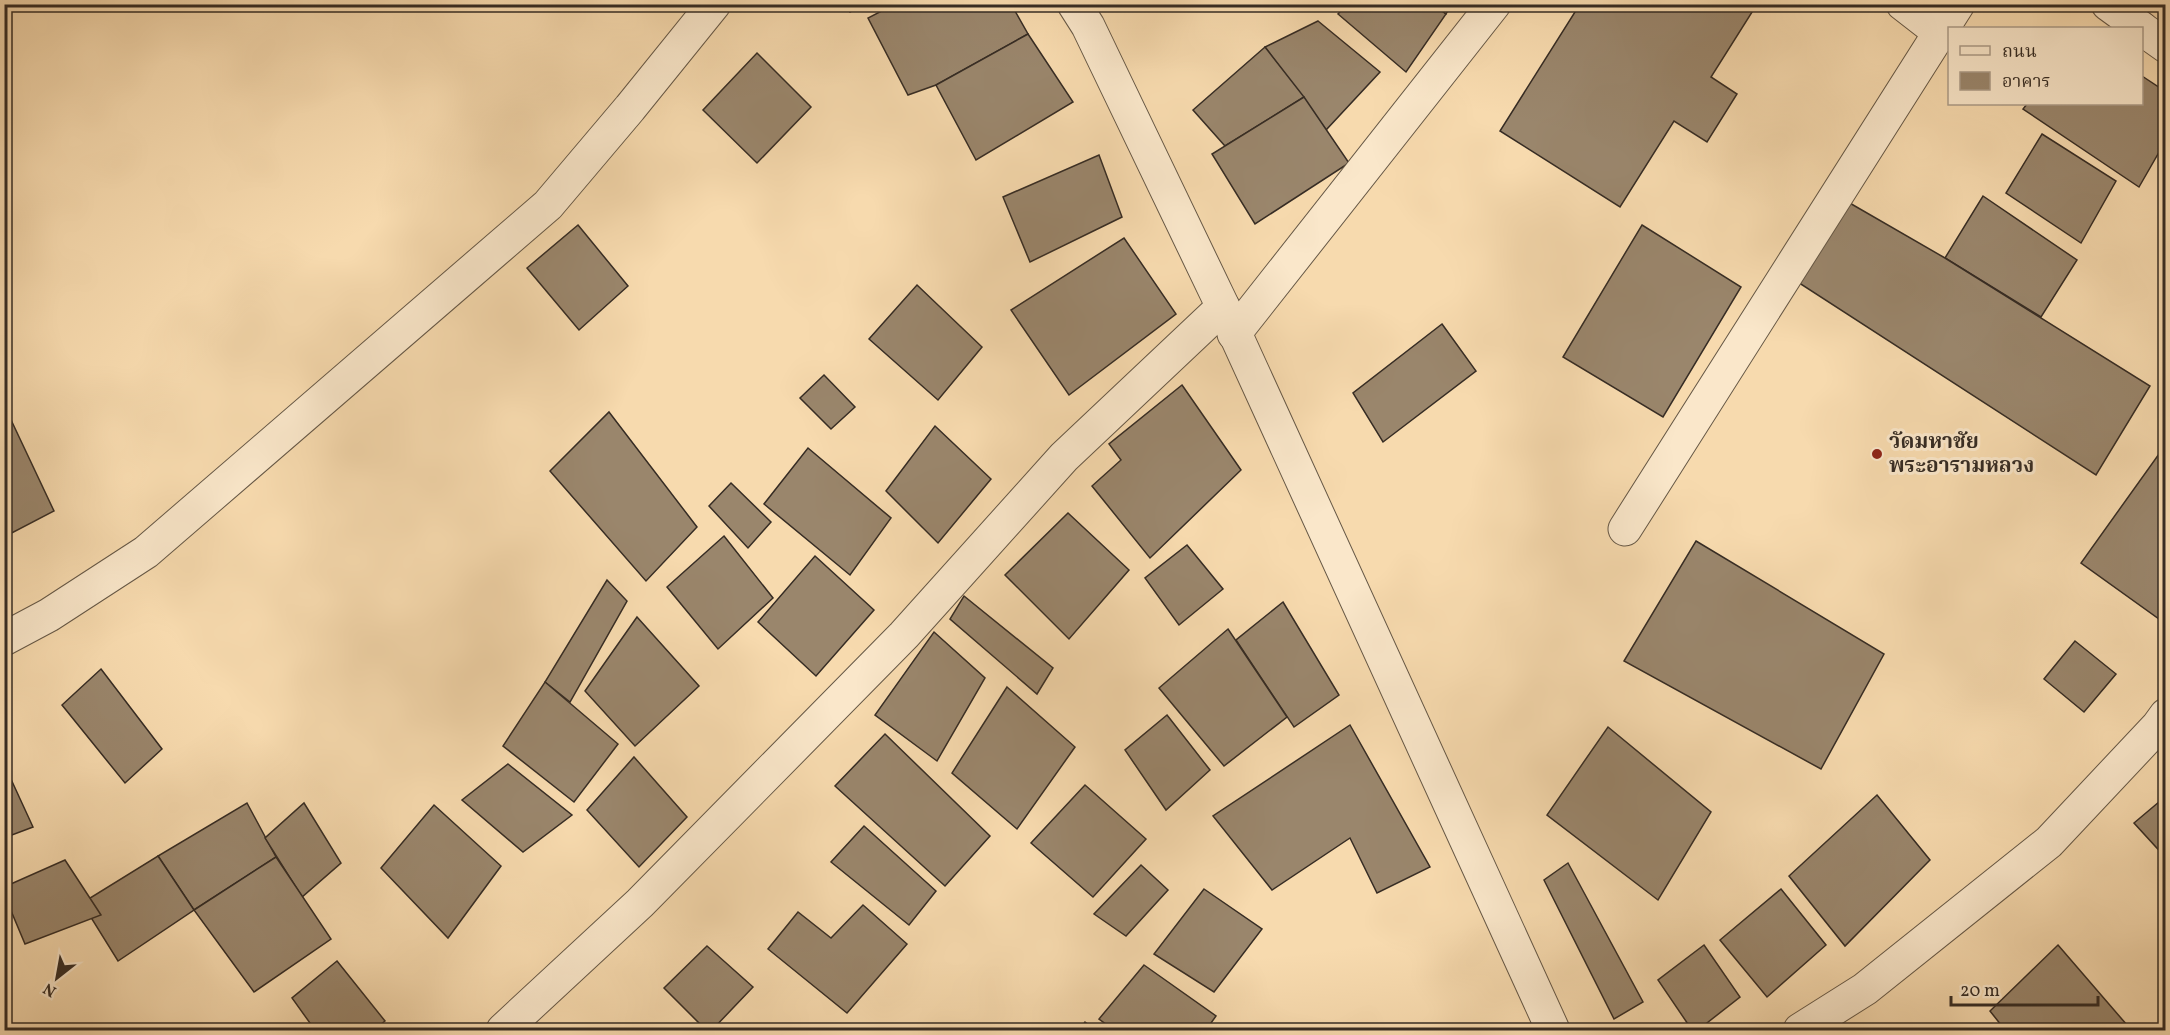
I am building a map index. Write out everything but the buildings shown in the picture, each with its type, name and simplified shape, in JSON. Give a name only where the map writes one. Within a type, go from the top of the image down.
[{"type":"street","points":[[4,639],[49,615],[146,552],[548,205],[714,4]]},
{"type":"street","points":[[1074,4],[1088,26],[1228,320],[1553,1030]]},
{"type":"street","points":[[503,1030],[640,903],[904,635],[1064,457],[1228,320],[1494,4]]},
{"type":"street","points":[[1903,4],[1939,32]]},
{"type":"street","points":[[1625,529],[1958,4]]},
{"type":"street","points":[[2108,4],[2138,27]]},
{"type":"street","points":[[2143,30],[2166,46]]},
{"type":"street","points":[[1800,1030],[1865,989],[2049,842],[2166,715]]},
{"type":"place","name":"วัดมหาชัย พระอารามหลวง","points":[[1877,454]]}]
